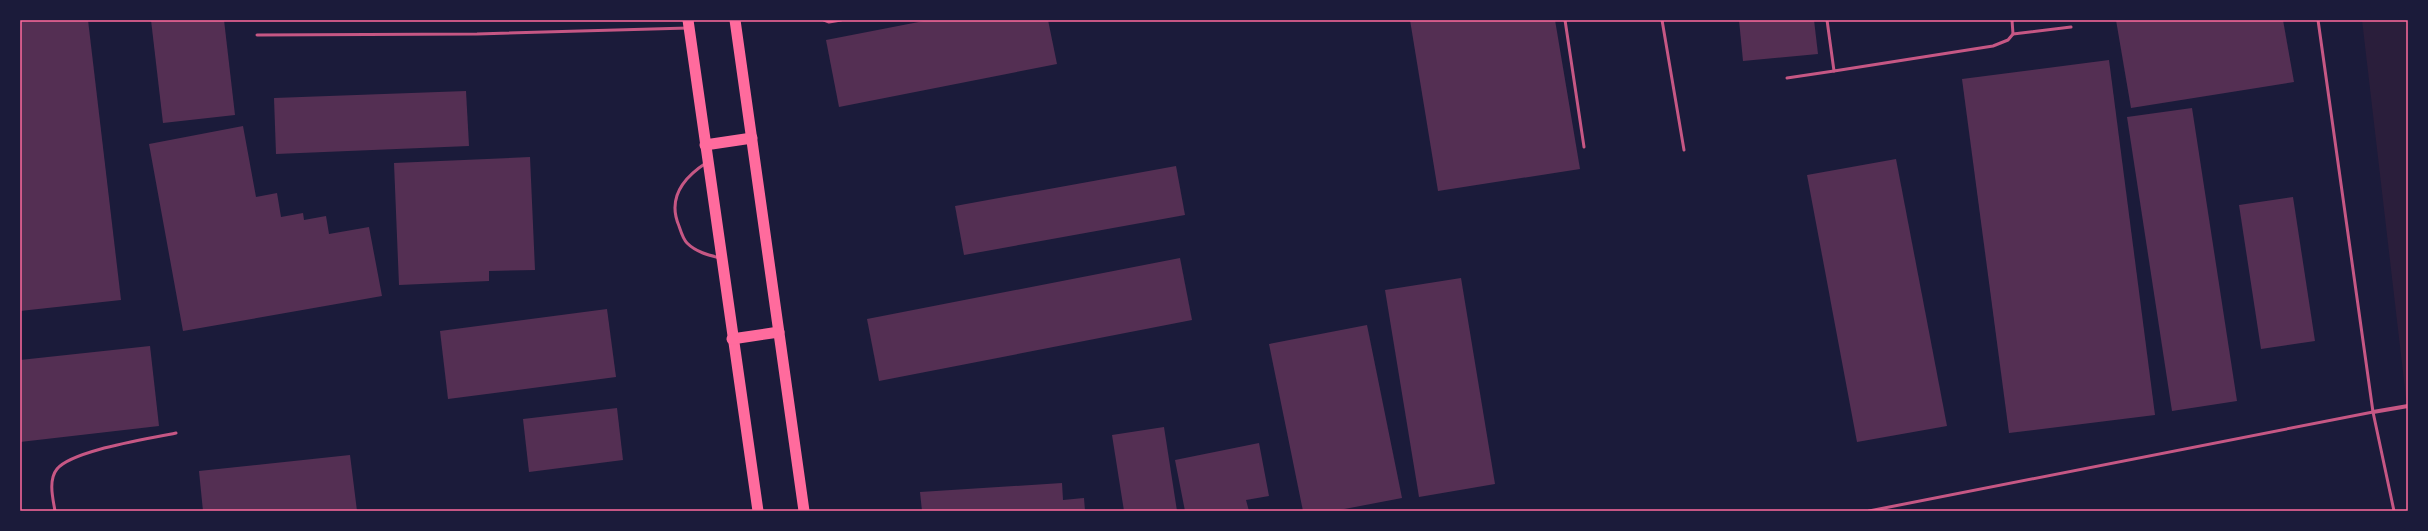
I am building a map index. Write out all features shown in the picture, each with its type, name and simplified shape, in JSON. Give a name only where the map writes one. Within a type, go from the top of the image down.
[{"type":"highway","points":[[735,20],[804,511]]},
{"type":"highway","points":[[689,24],[732,339],[758,511]]},
{"type":"highway","points":[[705,145],[752,138]]},
{"type":"highway","points":[[732,339],[779,332]]},
{"type":"street","points":[[2373,412],[2408,406]]},
{"type":"lane","points":[[824,20],[829,22],[841,20]]},
{"type":"lane","points":[[1565,20],[1584,147]]},
{"type":"lane","points":[[1662,20],[1684,150]]},
{"type":"lane","points":[[1827,20],[1834,71]]},
{"type":"lane","points":[[1787,78],[1994,46],[2008,40],[2013,34],[2012,20]]},
{"type":"lane","points":[[2318,20],[2373,412],[2394,511]]},
{"type":"lane","points":[[257,35],[477,34],[689,24]]},
{"type":"lane","points":[[2013,34],[2071,28]]},
{"type":"lane","points":[[708,162],[690,173],[676,193],[675,218],[686,242],[702,253],[721,258]]},
{"type":"lane","points":[[1869,511],[2373,412]]},
{"type":"lane","points":[[56,511],[51,488],[56,470],[78,455],[176,433]]},
{"type":"shaded area","points":[[2362,20],[2408,20],[2408,398],[2406,398]]},
{"type":"building","points":[[20,20],[88,20],[121,300],[20,311]]},
{"type":"building","points":[[151,20],[224,20],[235,115],[163,123]]},
{"type":"building","points":[[929,20],[1048,20],[1057,64],[839,107],[826,40]]},
{"type":"building","points":[[1410,20],[1555,20],[1580,169],[1438,191]]},
{"type":"building","points":[[1739,20],[1814,20],[1818,54],[1743,61]]},
{"type":"building","points":[[2116,20],[2283,20],[2294,82],[2131,108]]},
{"type":"building","points":[[2109,60],[2155,415],[2009,433],[1962,79]]},
{"type":"building","points":[[466,91],[469,146],[276,154],[274,98]]},
{"type":"building","points":[[2192,108],[2237,401],[2172,411],[2127,117]]},
{"type":"building","points":[[243,126],[256,197],[277,193],[281,217],[303,213],[304,220],[326,216],[329,234],[369,227],[382,296],[183,331],[149,144]]},
{"type":"building","points":[[530,157],[535,270],[489,271],[489,281],[399,285],[394,163]]},
{"type":"building","points":[[1896,159],[1947,426],[1857,442],[1807,175]]},
{"type":"building","points":[[1176,166],[1185,215],[964,255],[955,206]]},
{"type":"building","points":[[2293,197],[2315,341],[2261,349],[2239,205]]},
{"type":"building","points":[[1180,258],[1192,320],[879,381],[867,319]]},
{"type":"building","points":[[1461,278],[1495,484],[1419,497],[1385,290]]},
{"type":"building","points":[[607,309],[616,377],[448,399],[440,331]]},
{"type":"building","points":[[1367,325],[1402,498],[1334,511],[1303,511],[1269,344]]},
{"type":"building","points":[[150,346],[159,426],[20,442],[20,360]]},
{"type":"building","points":[[617,408],[623,460],[529,472],[523,419]]},
{"type":"building","points":[[1164,427],[1177,511],[1124,511],[1112,435]]},
{"type":"building","points":[[1259,443],[1269,496],[1246,500],[1249,511],[1185,511],[1175,460]]},
{"type":"building","points":[[350,455],[357,511],[203,511],[199,471]]},
{"type":"building","points":[[1062,483],[1063,500],[1084,498],[1085,511],[922,511],[920,492]]}]
